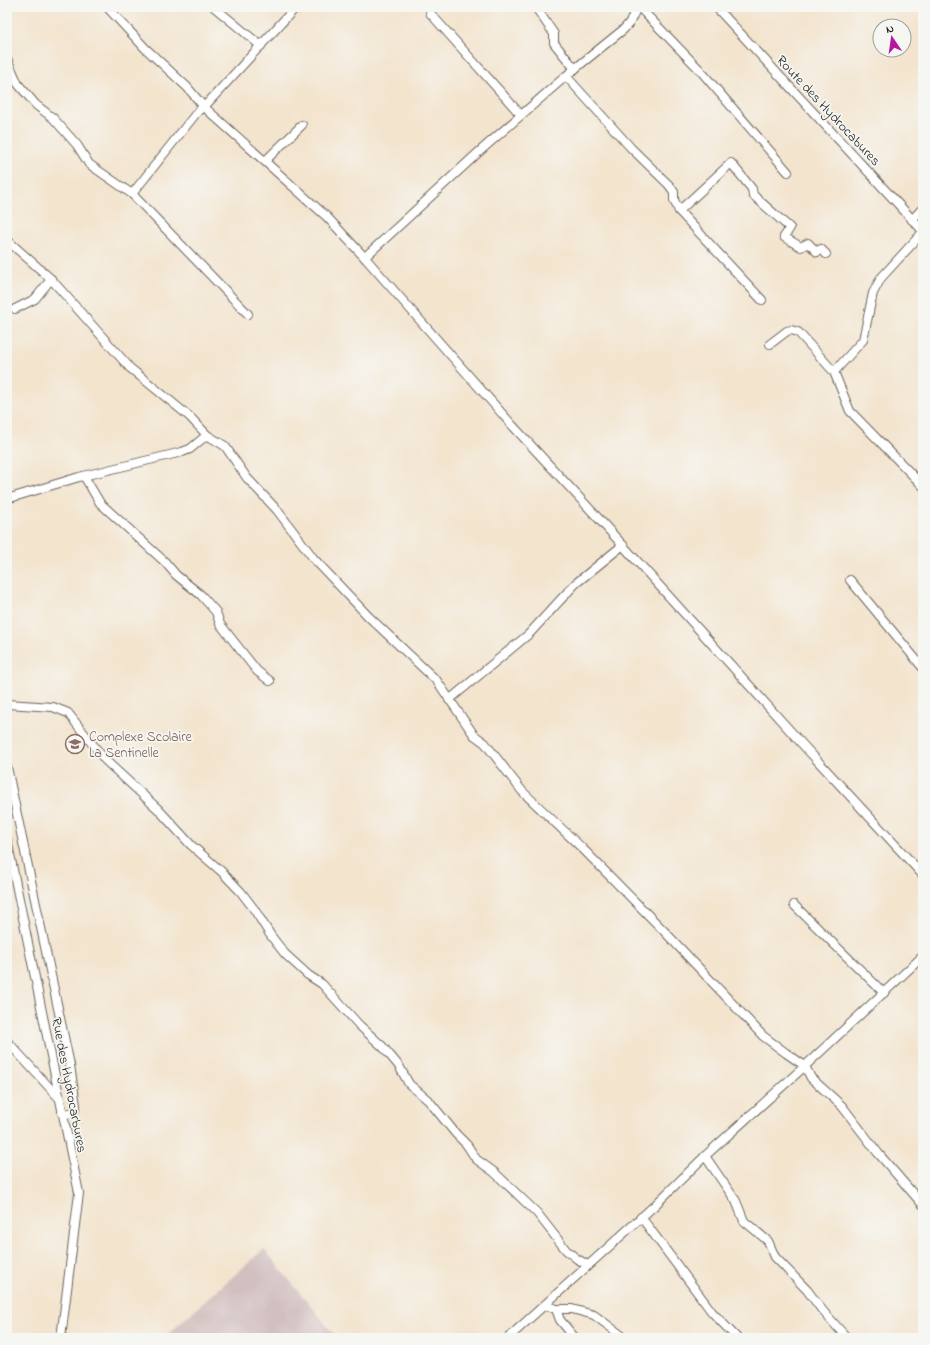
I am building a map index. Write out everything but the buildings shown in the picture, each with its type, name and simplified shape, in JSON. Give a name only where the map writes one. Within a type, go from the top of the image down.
[{"type":"street","points":[[107,7],[145,48],[187,87],[204,107],[327,217],[365,257],[513,426],[923,875]]},
{"type":"street","points":[[214,7],[261,46]]},
{"type":"street","points":[[132,194],[198,111],[204,107],[296,7]]},
{"type":"street","points":[[535,7],[554,34],[554,43],[575,69]]},
{"type":"street","points":[[365,257],[450,176],[566,76],[624,29],[630,22],[638,7],[699,68],[788,172]]},
{"type":"street","name":"Route des Hydrocabures","points":[[716,7],[923,232]]},
{"type":"street","points":[[430,13],[521,115]]},
{"type":"street","points":[[7,60],[18,84],[36,105],[53,118],[62,128],[77,145],[89,164],[132,194],[248,314]]},
{"type":"street","points":[[566,76],[631,148],[668,185],[674,192],[674,200],[679,211],[762,300]]},
{"type":"street","points":[[265,161],[302,125]]},
{"type":"street","points":[[679,211],[731,163],[752,189],[753,195],[790,228],[784,237],[801,247],[808,243],[817,252],[822,249],[826,254]]},
{"type":"street","points":[[912,220],[923,208]]},
{"type":"street","points":[[834,372],[863,340],[873,294],[881,278],[923,232]]},
{"type":"street","points":[[7,240],[51,279],[130,368],[190,417],[207,435],[225,446],[247,478],[277,510],[314,560],[369,617],[437,681],[474,735],[485,743],[522,791],[582,848],[664,931],[763,1036],[805,1066],[812,1078],[842,1106],[878,1153],[923,1205]]},
{"type":"street","points":[[15,309],[35,299],[51,279]]},
{"type":"street","points":[[770,344],[788,331],[791,330],[798,332],[834,372],[850,411],[923,486]]},
{"type":"street","points":[[7,499],[84,476],[182,452],[190,449],[207,435]]},
{"type":"street","points":[[84,476],[100,503],[165,562],[176,575],[201,594],[216,612],[220,624],[257,671],[270,681]]},
{"type":"street","points":[[450,700],[529,634],[575,584],[623,545]]},
{"type":"street","points":[[850,580],[923,668]]},
{"type":"street","points":[[7,704],[53,707],[68,713],[105,760],[158,809],[191,845],[222,872],[241,892],[285,954],[308,976],[322,984],[360,1025],[383,1047],[399,1066],[410,1084],[429,1101],[467,1145],[476,1159],[494,1172],[537,1213],[566,1250],[577,1259],[588,1265]]},
{"type":"street","points":[[7,767],[70,1065],[76,1106],[74,1112],[66,1114],[62,1113]]},
{"type":"street","name":"Rue des Hydrocarbures","points":[[7,840],[79,1193],[61,1338]]},
{"type":"street","points":[[794,905],[884,993]]},
{"type":"street","points":[[508,1338],[923,956]]},
{"type":"street","points":[[7,1041],[59,1099]]},
{"type":"street","points":[[705,1156],[736,1201],[744,1221],[768,1241],[775,1257],[808,1290],[822,1310],[847,1338]]},
{"type":"street","points":[[641,1217],[712,1312],[736,1338]]},
{"type":"street","points":[[545,1305],[556,1309],[572,1308],[594,1315],[625,1338]]},
{"type":"street","points":[[556,1309],[560,1320],[575,1338]]},
{"type":"shaded area","points":[[264,1249],[337,1338],[163,1338]]},
{"type":"place","name":"Complexe Scolaire La Sentinelle","points":[[75,744]]}]
